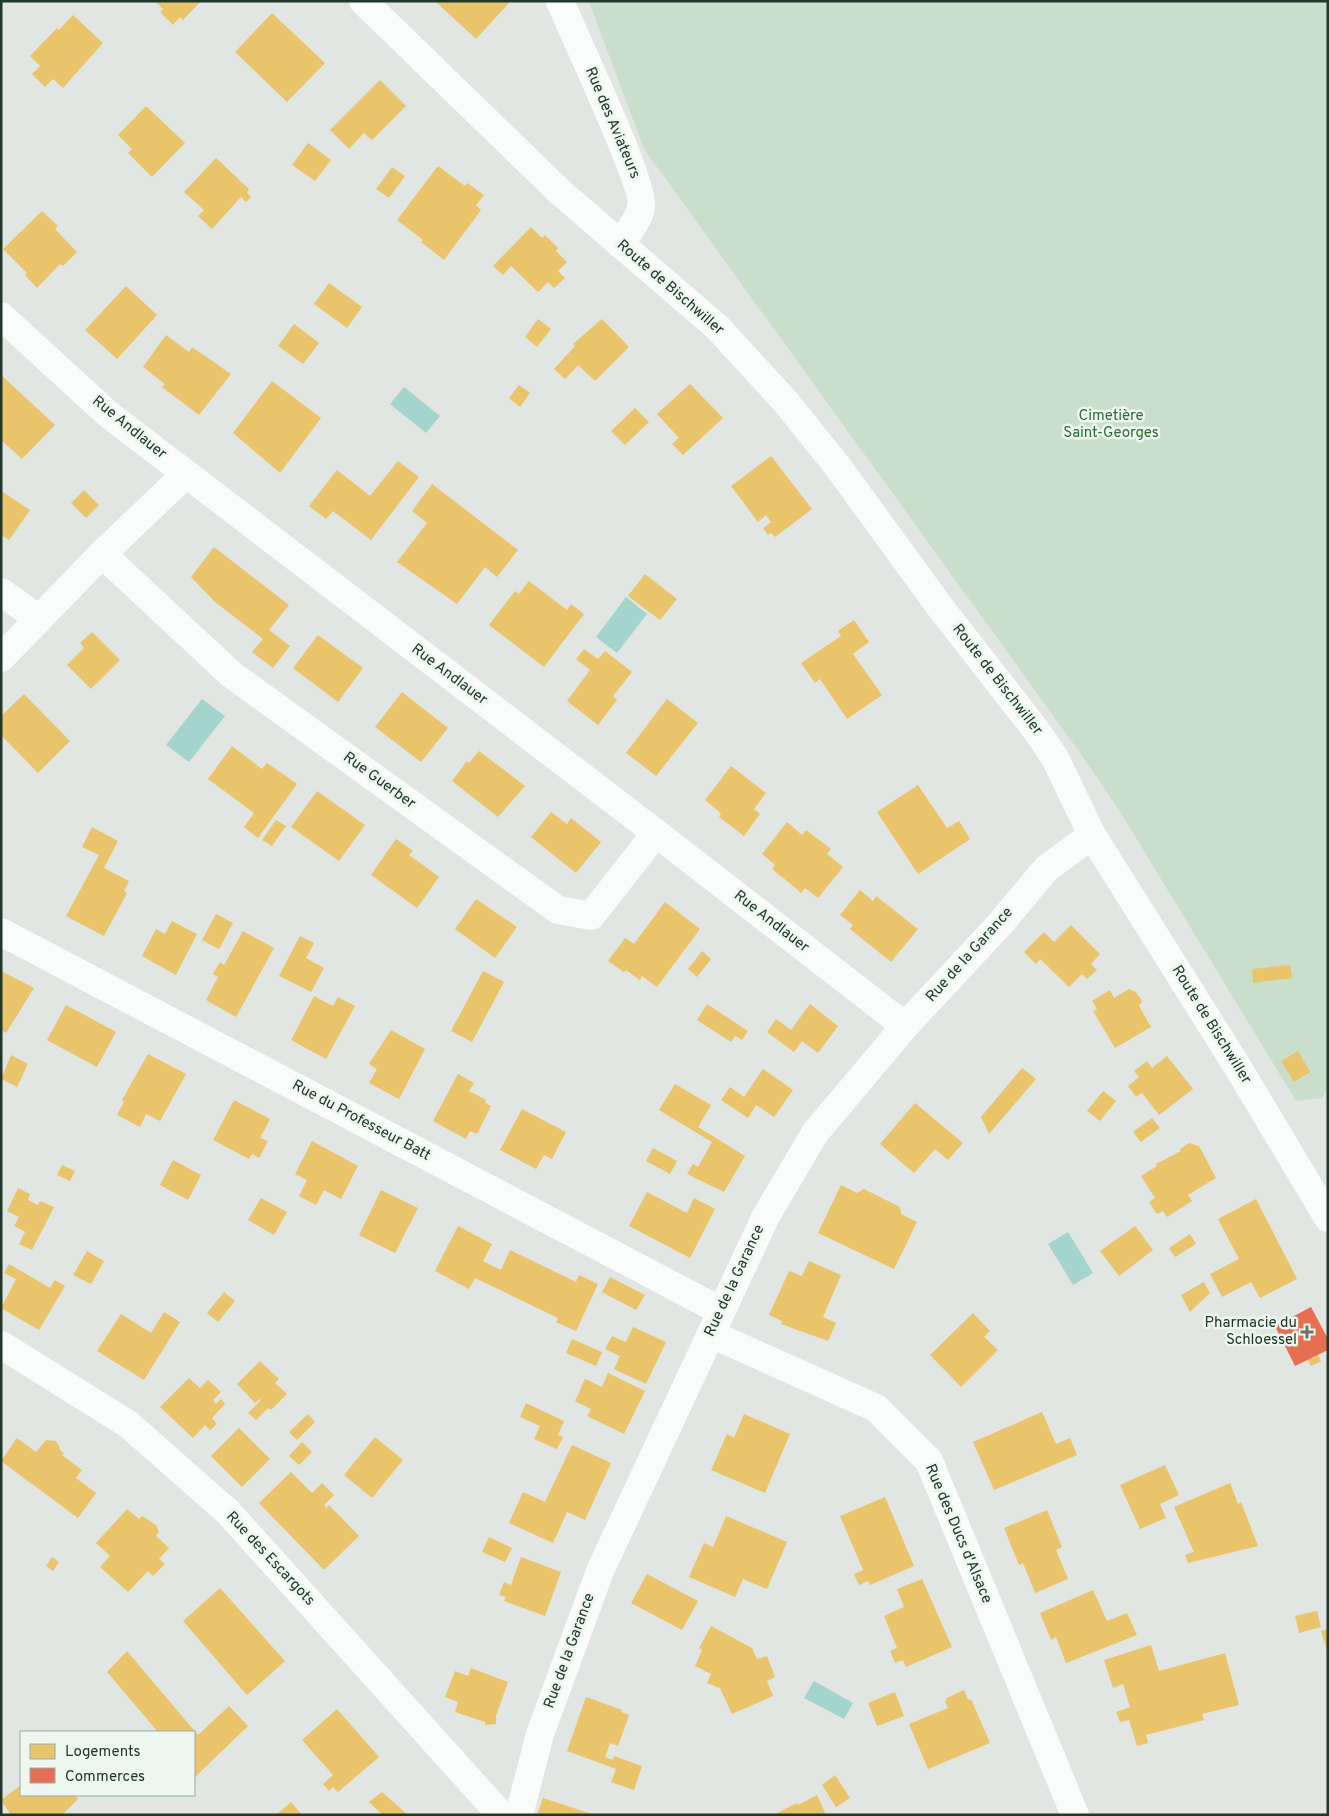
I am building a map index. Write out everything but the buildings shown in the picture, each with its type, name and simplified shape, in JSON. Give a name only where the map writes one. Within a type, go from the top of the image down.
[{"type":"street","name":"Route de Bischwiller","points":[[363,1],[560,192],[717,327],[785,402],[838,467],[940,607],[1043,774],[1092,835],[1237,1066],[1328,1218]]},
{"type":"street","name":"Rue des Aviateurs","points":[[560,1],[630,162],[641,194],[642,208],[620,244]]},
{"type":"street","name":"Rue Andlauer","points":[[1,316],[108,414],[656,833],[904,1026]]},
{"type":"street","points":[[1,658],[102,554],[186,474]]},
{"type":"street","name":"Rue Guerber","points":[[102,554],[232,675],[558,910],[591,916],[656,833]]},
{"type":"street","points":[[1,592],[39,619]]},
{"type":"street","name":"Rue de la Garance","points":[[519,1815],[540,1734],[600,1571],[766,1216],[815,1133],[904,1026],[1000,924],[1046,869],[1092,835]]},
{"type":"street","name":"Rue du Professeur Batt","points":[[1,932],[716,1323]]},
{"type":"street","name":"Rue des Ducs d'Alsace","points":[[716,1323],[876,1408],[929,1461],[1074,1815]]},
{"type":"street","name":"Rue des Escargots","points":[[1,1345],[128,1424],[228,1512],[501,1815]]},
{"type":"green space","name":"Cimetière Saint-Georges","points":[[1328,1],[1328,1089],[1322,1098],[1296,1101],[1119,810],[1078,750],[644,149],[589,2]]},
{"type":"water","points":[[404,387],[440,416],[426,433],[390,404]]},
{"type":"water","points":[[626,597],[647,614],[617,653],[596,637]]},
{"type":"water","points":[[202,699],[225,716],[189,762],[166,745]]},
{"type":"water","points":[[1068,1232],[1093,1273],[1073,1285],[1048,1244]]},
{"type":"water","points":[[814,1681],[853,1703],[844,1719],[804,1698]]},
{"type":"place","name":"Pharmacie du Schloessel","points":[[1307,1332]]}]
